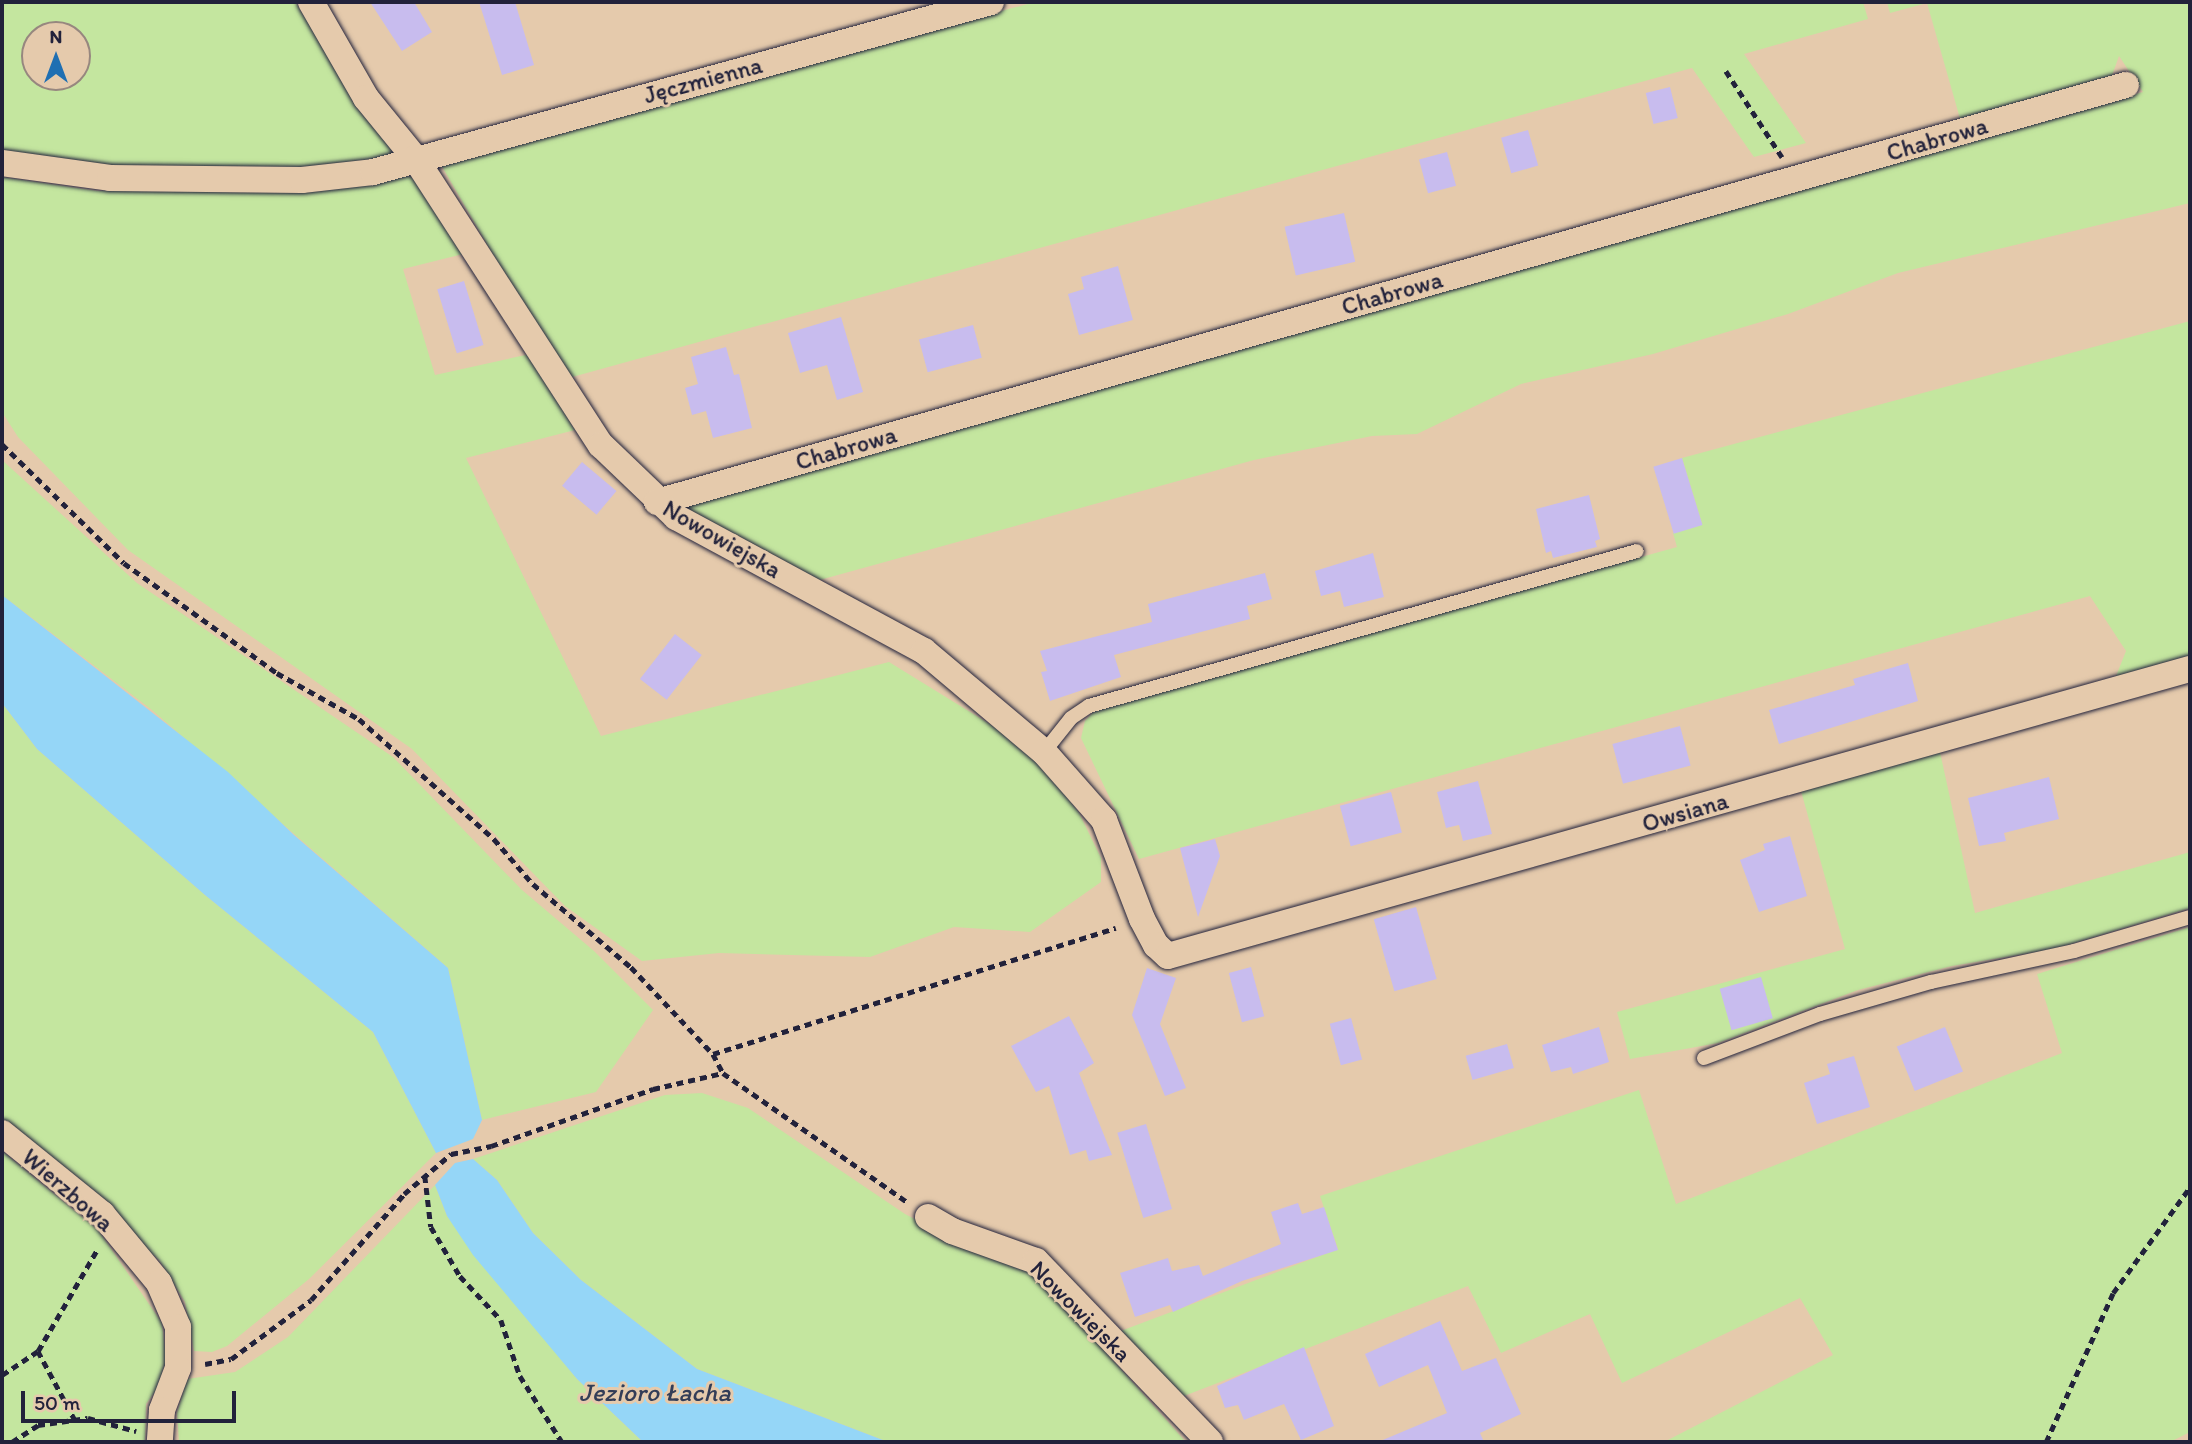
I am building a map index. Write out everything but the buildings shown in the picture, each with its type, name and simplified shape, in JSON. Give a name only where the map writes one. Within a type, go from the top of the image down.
[{"type":"street","name":"Nowowiejska","points":[[311,2],[366,98],[415,158],[601,445],[657,502],[676,517],[924,651],[1044,752],[1104,820],[1142,919],[1156,945],[1168,956],[1180,956]]},
{"type":"street","name":"Jęczmienna","points":[[2,163],[110,178],[302,180],[373,172],[415,158],[991,2]]},
{"type":"street","name":"Chabrowa","points":[[657,502],[2126,85]]},
{"type":"street","name":"Owsiana","points":[[1180,956],[2190,669]]},
{"type":"street","name":"Wierzbowa","points":[[2,1133],[111,1226],[159,1283],[178,1327],[178,1368],[162,1410],[159,1440]]},
{"type":"street","name":"Nowowiejska","points":[[928,1217],[952,1231],[1036,1261],[1210,1442]]},
{"type":"lane","points":[[1044,752],[1071,718],[1089,706],[1637,551]]},
{"type":"lane","points":[[1704,1058],[1844,1007],[1931,982],[2074,951],[2190,916]]},
{"type":"path","points":[[1726,71],[1795,178]]},
{"type":"path","points":[[2,444],[124,563],[277,673],[359,719],[494,839],[533,884],[631,967],[713,1054],[723,1073],[928,1217]]},
{"type":"path","points":[[713,1054],[790,1034],[1142,919]]},
{"type":"path","points":[[178,1368],[231,1359],[311,1300],[425,1176],[451,1154],[491,1146],[596,1107],[723,1073]]},
{"type":"path","points":[[425,1176],[436,1237],[460,1276],[501,1320],[520,1376],[562,1442]]},
{"type":"path","points":[[2046,1442],[2103,1323],[2113,1293],[2190,1187]]},
{"type":"path","points":[[2,1375],[38,1351],[111,1226]]},
{"type":"path","points":[[38,1351],[75,1420]]},
{"type":"path","points":[[12,1442],[38,1424],[88,1418],[159,1440]]},
{"type":"green space","points":[[2,2],[295,2],[394,153],[345,170],[98,167],[2,152]]},
{"type":"green space","points":[[1035,2],[1863,2],[1868,19],[1744,54],[1806,143],[1754,157],[1692,68],[565,379],[440,163]]},
{"type":"green space","points":[[1887,2],[2190,2],[2190,203],[1898,273],[1788,314],[1653,354],[1521,384],[1417,434],[1372,436],[1254,460],[816,581],[673,504],[2143,92],[2119,56],[2110,81],[1961,122],[1927,3],[1890,13]]},
{"type":"green space","points":[[412,176],[463,254],[403,269],[435,375],[530,354],[575,430],[466,458],[601,736],[889,662],[1032,750],[1079,813],[1101,858],[1101,882],[1030,932],[954,927],[870,957],[719,953],[642,961],[565,906],[412,749],[128,550],[18,437],[2,412],[2,177],[98,191],[276,187]]},
{"type":"green space","points":[[2190,321],[2190,659],[2114,681],[2126,651],[2090,596],[1139,859],[1081,738],[1085,721],[1096,709],[1677,547],[1673,533],[1702,524],[1682,458]]},
{"type":"green space","points":[[2,460],[137,583],[393,757],[522,890],[594,951],[653,1010],[596,1092],[482,1120],[448,968],[152,710],[2,595]]},
{"type":"green space","points":[[2,703],[37,749],[205,895],[373,1032],[436,1153],[309,1279],[227,1346],[212,1352],[194,1351],[185,1302],[159,1260],[2,1120]]},
{"type":"green space","points":[[1940,752],[1975,913],[2190,852],[2190,908],[2054,949],[1952,966],[1858,990],[1718,1043],[1630,1059],[1617,1012],[1845,949],[1801,791]]},
{"type":"green space","points":[[2190,927],[2190,1432],[2170,1442],[1664,1442],[1833,1355],[1800,1298],[1622,1383],[1590,1314],[1501,1353],[1468,1286],[1184,1396],[1118,1332],[1338,1249],[1320,1196],[1639,1090],[1676,1204],[2062,1053],[2037,974]]},
{"type":"green space","points":[[702,1093],[748,1108],[905,1214],[986,1256],[1035,1273],[1186,1442],[888,1442],[697,1369],[581,1280],[533,1233],[497,1180],[473,1159],[665,1095]]},
{"type":"green space","points":[[2,1151],[98,1230],[162,1323],[166,1360],[157,1389],[146,1404],[145,1442],[2,1442]]},
{"type":"green space","points":[[435,1185],[447,1216],[538,1331],[577,1379],[643,1442],[179,1442],[177,1413],[187,1379],[235,1372],[288,1337]]},
{"type":"water","points":[[2,595],[228,772],[294,835],[448,968],[482,1120],[473,1139],[436,1153],[373,1032],[205,895],[37,749],[2,703]]},
{"type":"water","name":"Jezioro Łacha","points":[[473,1159],[497,1180],[533,1233],[581,1280],[697,1369],[888,1442],[643,1442],[577,1379],[473,1255],[447,1216],[435,1185],[455,1163]]}]
